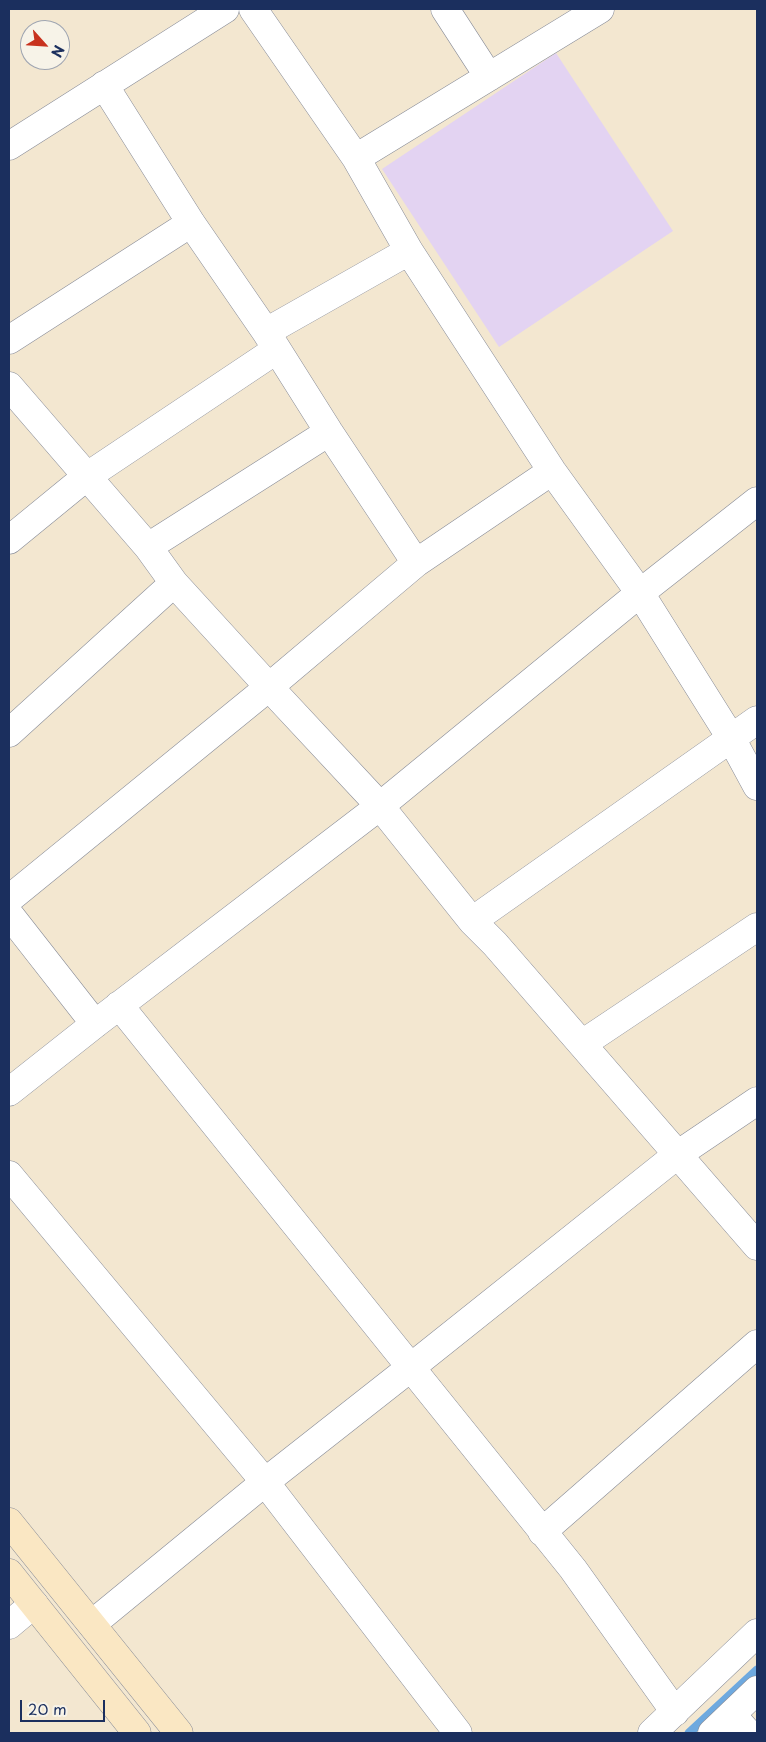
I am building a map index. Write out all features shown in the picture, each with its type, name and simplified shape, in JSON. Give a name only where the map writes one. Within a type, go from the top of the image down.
[{"type":"street","points":[[9,146],[225,9]]},
{"type":"street","points":[[253,9],[356,158],[409,251],[552,471],[640,593],[732,738],[757,786]]},
{"type":"street","points":[[446,9],[489,77]]},
{"type":"street","points":[[356,158],[600,9]]},
{"type":"street","points":[[104,84],[191,223],[271,341],[416,563]]},
{"type":"street","points":[[9,340],[191,223]]},
{"type":"street","points":[[9,540],[86,477],[271,341],[409,251]]},
{"type":"street","points":[[9,386],[148,547],[174,583],[380,806],[472,921],[495,944],[757,1246]]},
{"type":"street","points":[[148,547],[329,432]]},
{"type":"street","points":[[9,899],[269,687],[416,563],[552,471]]},
{"type":"street","points":[[9,1092],[119,1005],[380,806],[640,593],[757,501]]},
{"type":"street","points":[[9,734],[174,583]]},
{"type":"street","points":[[472,921],[757,720]]},
{"type":"street","points":[[9,914],[95,1024]]},
{"type":"street","points":[[582,1044],[757,927]]},
{"type":"street","points":[[119,1005],[595,1599],[675,1712]]},
{"type":"street","points":[[92,1624],[265,1482],[677,1155],[757,1101]]},
{"type":"street","points":[[9,1175],[265,1482],[458,1733]]},
{"type":"street","points":[[542,1532],[757,1344]]},
{"type":"street","points":[[9,1522],[180,1733]]},
{"type":"street","points":[[9,1574],[133,1732]]},
{"type":"street","points":[[9,1625],[34,1604]]},
{"type":"street","points":[[652,1733],[757,1633]]},
{"type":"street","points":[[712,1733],[740,1724],[757,1690]]},
{"type":"shaded area","points":[[556,53],[673,231],[499,347],[382,169]]},
{"type":"waterway","points":[[689,1733],[757,1670]]}]
